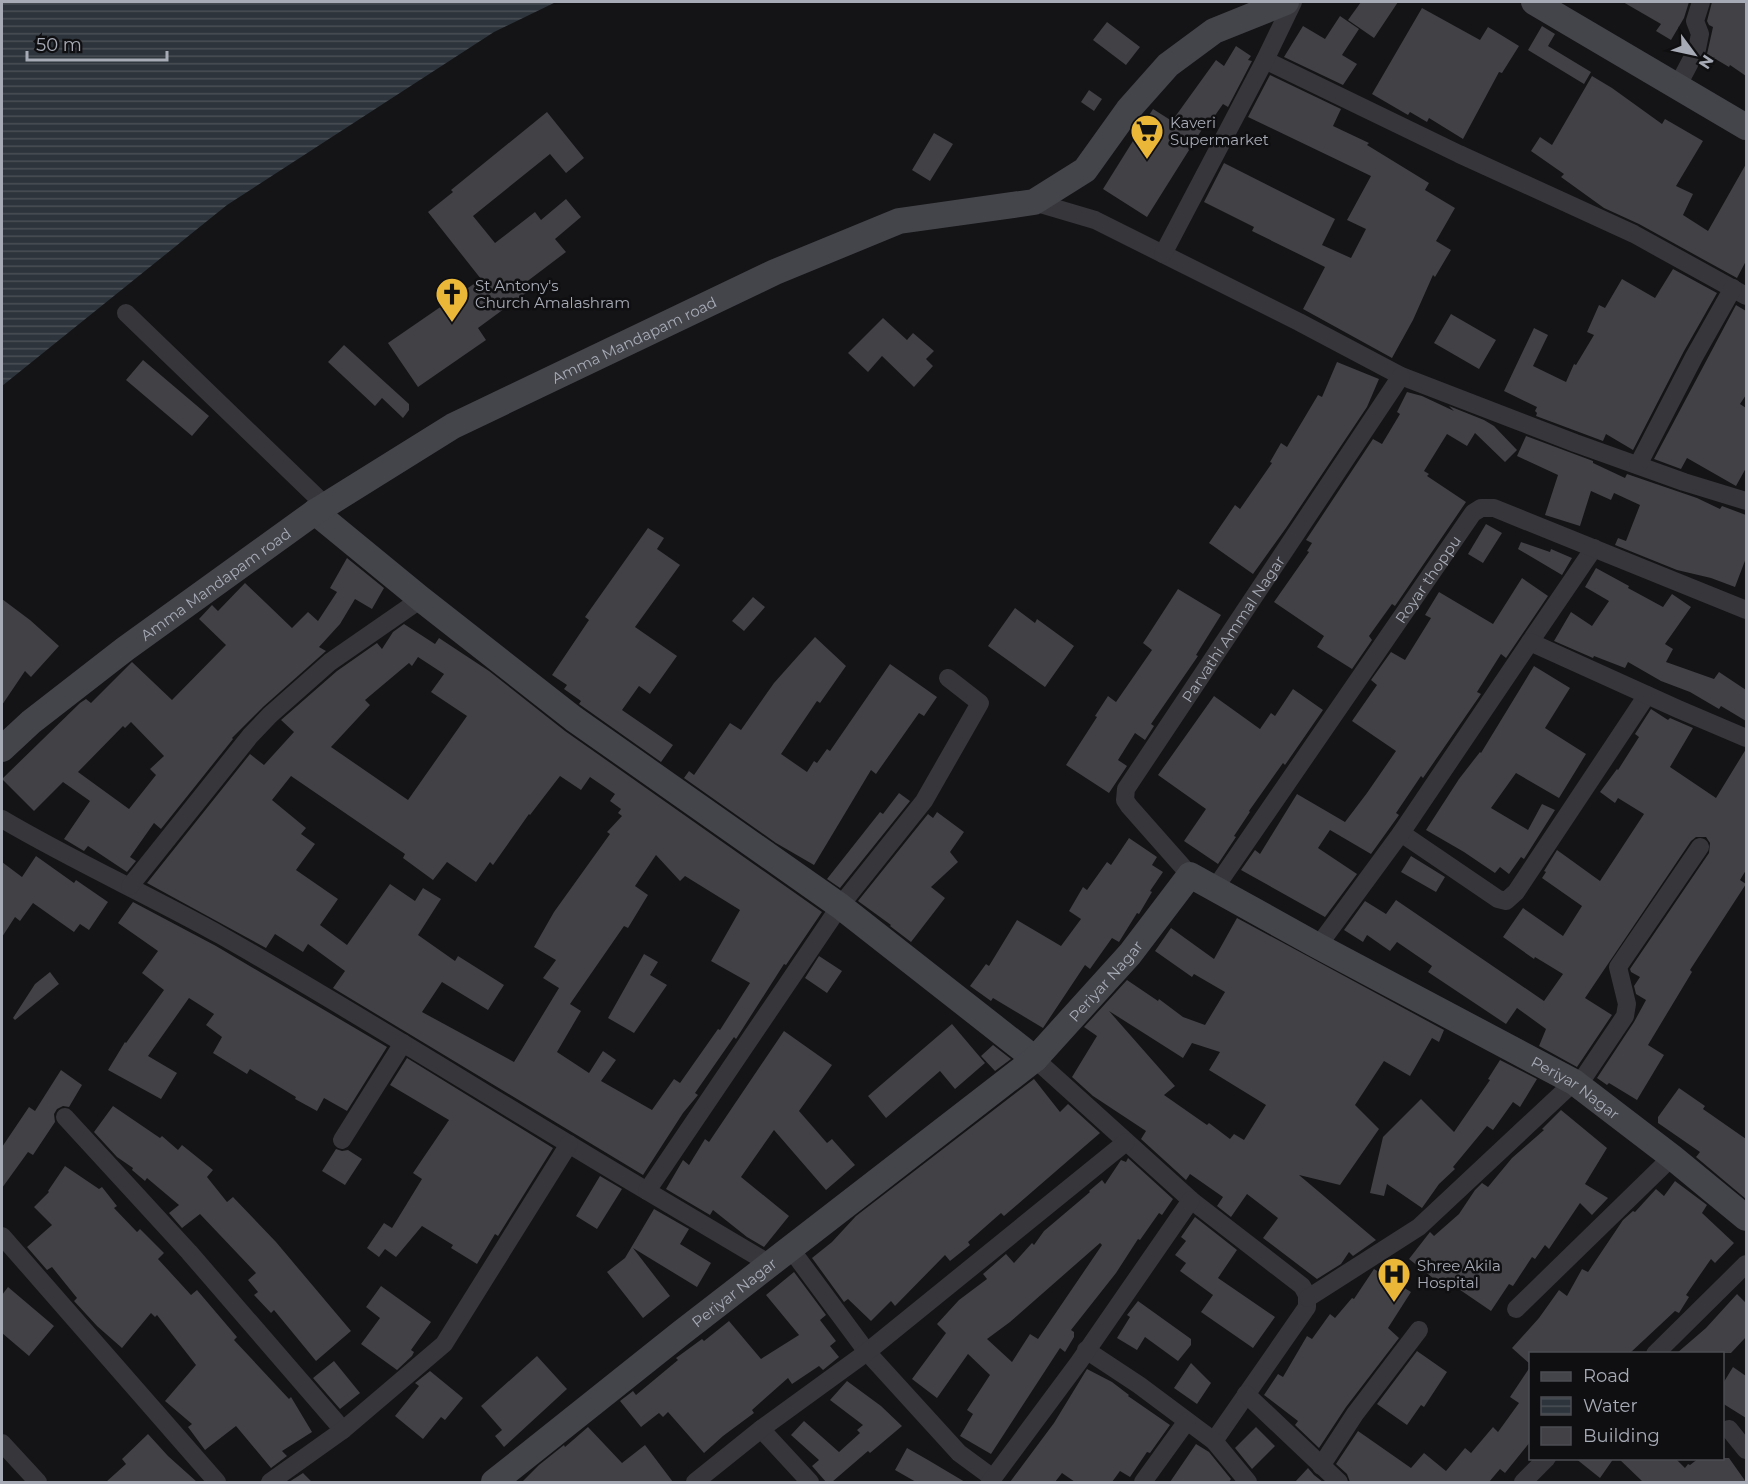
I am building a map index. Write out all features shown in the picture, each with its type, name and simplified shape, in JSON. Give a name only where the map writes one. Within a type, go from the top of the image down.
[{"type":"street","name":"Amma Mandapam road","points":[[2,749],[31,722],[125,649],[320,509],[453,426],[775,272],[899,221],[1034,202],[1085,170],[1128,110],[1168,65],[1214,30],[1286,2]]},
{"type":"street","points":[[1163,255],[1293,2]]},
{"type":"street","points":[[1534,2],[1746,127]]},
{"type":"street","points":[[1677,87],[1697,49],[1700,34],[1695,21],[1701,2]]},
{"type":"street","points":[[1265,60],[1459,154],[1634,234],[1740,292],[1694,357],[1638,465]]},
{"type":"street","points":[[1034,202],[1095,220],[1401,376],[1575,443],[1684,482],[1746,501]]},
{"type":"street","points":[[126,313],[320,509],[421,599],[574,718],[840,906],[1035,1059],[1191,1200],[1302,1286],[1308,1298],[1307,1306],[1214,1441]]},
{"type":"street","name":"Parvathi Ammal Nagar","points":[[1190,875],[1125,800],[1126,789],[1401,376]]},
{"type":"street","name":"Royar thoppu","points":[[1215,888],[1473,513],[1481,508],[1494,508],[1746,609]]},
{"type":"street","points":[[1318,946],[1401,833],[1594,549]]},
{"type":"street","points":[[130,886],[250,736],[270,715],[330,662],[421,599]]},
{"type":"street","points":[[1530,642],[1746,738]]},
{"type":"street","points":[[646,1191],[840,906],[924,801],[980,703],[948,678]]},
{"type":"street","points":[[1401,833],[1496,899],[1506,900],[1516,892],[1647,695]]},
{"type":"street","points":[[2,819],[57,852],[130,886],[223,937],[770,1264]]},
{"type":"street","points":[[1308,1298],[1419,1227],[1576,1084],[1625,1016],[1627,1004],[1618,967],[1700,847]]},
{"type":"street","name":"Periyar Nagar","points":[[494,1482],[790,1248],[1035,1059],[1130,954],[1190,875],[1576,1084],[1672,1157],[1746,1218]]},
{"type":"street","points":[[342,1140],[403,1043]]},
{"type":"street","points":[[65,1117],[189,1252],[343,1430]]},
{"type":"street","points":[[695,1482],[760,1429],[867,1352],[1126,1142]]},
{"type":"street","points":[[270,1482],[343,1430],[447,1341],[568,1144]]},
{"type":"street","points":[[1516,1310],[1672,1157]]},
{"type":"street","points":[[790,1248],[867,1352],[959,1453],[991,1480],[1191,1200]]},
{"type":"street","points":[[2,1236],[217,1482]]},
{"type":"street","points":[[1656,1352],[1746,1264]]},
{"type":"street","points":[[1322,1466],[1355,1414],[1419,1330]]},
{"type":"street","points":[[1086,1350],[1139,1385],[1214,1441],[1248,1482]]},
{"type":"street","points":[[1246,1394],[1339,1482]]},
{"type":"street","points":[[1143,1482],[1187,1421]]},
{"type":"street","points":[[760,1429],[810,1482]]},
{"type":"street","points":[[1729,1429],[1746,1450]]},
{"type":"street","points":[[2,1443],[38,1482]]},
{"type":"street","points":[[1523,1482],[1545,1460]]},
{"type":"water","points":[[2,2],[556,2],[494,32],[227,205],[2,386]]},
{"type":"building","points":[[1361,2],[1398,2],[1374,38],[1348,20]]},
{"type":"building","points":[[1623,2],[1689,2],[1684,18],[1671,40],[1656,31],[1661,24]]},
{"type":"building","points":[[1712,2],[1746,2],[1746,76],[1707,54],[1713,27],[1707,21]]},
{"type":"building","points":[[1422,8],[1480,40],[1488,27],[1519,46],[1502,73],[1499,72],[1463,139],[1429,118],[1427,122],[1410,112],[1408,115],[1372,94]]},
{"type":"building","points":[[1340,16],[1359,29],[1342,55],[1357,64],[1343,85],[1284,57],[1303,26],[1325,39]]},
{"type":"building","points":[[1107,22],[1140,47],[1126,65],[1093,40]]},
{"type":"building","points":[[1542,26],[1555,34],[1548,46],[1591,72],[1584,84],[1528,50]]},
{"type":"building","points":[[1236,46],[1251,56],[1248,60],[1252,61],[1228,107],[1223,104],[1209,124],[1206,123],[1147,217],[1103,189],[1153,109],[1172,121],[1216,60],[1224,66]]},
{"type":"building","points":[[1270,75],[1341,109],[1333,126],[1369,143],[1367,145],[1429,183],[1425,190],[1455,208],[1436,241],[1451,250],[1435,277],[1433,275],[1413,320],[1392,358],[1303,309],[1325,267],[1252,231],[1254,227],[1204,202],[1224,163],[1335,219],[1322,245],[1351,258],[1366,229],[1347,220],[1371,176],[1248,117]]},
{"type":"building","points":[[1592,76],[1662,124],[1665,119],[1703,141],[1676,186],[1693,194],[1683,215],[1708,231],[1746,164],[1746,261],[1737,278],[1639,224],[1604,208],[1561,177],[1564,174],[1531,151],[1540,137],[1552,145]]},
{"type":"building","points":[[1089,90],[1102,99],[1094,111],[1081,102]]},
{"type":"building","points":[[547,112],[584,158],[566,173],[550,154],[473,216],[495,243],[535,212],[541,220],[566,199],[581,217],[555,239],[566,252],[525,283],[530,290],[478,328],[486,340],[418,387],[388,343],[481,279],[428,212],[453,192],[451,190]]},
{"type":"building","points":[[934,133],[953,144],[930,181],[912,170]]},
{"type":"building","points":[[1673,269],[1717,293],[1633,450],[1606,434],[1603,441],[1536,416],[1537,407],[1504,391],[1534,328],[1548,335],[1533,366],[1566,382],[1574,364],[1576,365],[1594,335],[1587,332],[1599,305],[1605,308],[1622,279],[1655,298]]},
{"type":"building","points":[[1736,305],[1746,311],[1746,395],[1740,404],[1746,408],[1746,468],[1736,486],[1687,458],[1681,469],[1654,459]]},
{"type":"building","points":[[1451,314],[1496,340],[1479,369],[1434,343]]},
{"type":"building","points":[[883,318],[907,340],[913,333],[934,351],[926,359],[933,366],[914,387],[882,356],[868,372],[848,353]]},
{"type":"building","points":[[344,345],[409,404],[409,410],[403,418],[382,398],[375,406],[328,362]]},
{"type":"building","points":[[143,360],[209,416],[192,436],[126,380]]},
{"type":"building","points":[[1337,362],[1379,379],[1367,407],[1253,574],[1209,543],[1235,505],[1240,509],[1272,463],[1270,462],[1281,443],[1287,447],[1318,395],[1322,397]]},
{"type":"building","points":[[1407,392],[1484,420],[1494,426],[1517,450],[1505,462],[1475,433],[1467,446],[1447,434],[1424,471],[1429,474],[1427,476],[1466,502],[1395,606],[1392,604],[1369,636],[1372,640],[1352,669],[1317,647],[1324,636],[1274,602],[1309,552],[1307,551],[1312,543],[1306,540],[1373,439],[1382,444],[1400,414],[1397,412]]},
{"type":"building","points":[[1526,436],[1593,461],[1625,478],[1627,474],[1697,498],[1720,509],[1722,506],[1746,515],[1746,558],[1735,587],[1711,578],[1677,570],[1615,545],[1618,538],[1626,541],[1640,505],[1614,493],[1611,500],[1591,491],[1580,526],[1545,515],[1558,475],[1517,456]]},
{"type":"building","points":[[1486,524],[1502,533],[1483,563],[1468,554]]},
{"type":"building","points":[[648,528],[664,538],[657,549],[680,565],[635,627],[677,656],[650,694],[639,686],[622,710],[673,745],[661,762],[579,704],[581,701],[564,689],[567,685],[552,675],[589,620],[585,617]]},
{"type":"building","points":[[1521,542],[1550,552],[1551,549],[1572,558],[1562,575],[1518,549]]},
{"type":"building","points":[[347,558],[384,588],[372,609],[355,599],[340,624],[319,647],[326,651],[232,738],[161,829],[154,823],[130,857],[136,861],[127,872],[88,846],[84,851],[64,839],[90,801],[63,782],[34,811],[2,779],[80,703],[86,699],[91,703],[132,662],[172,700],[226,645],[199,619],[212,605],[218,611],[245,583],[292,628],[308,612],[318,621],[337,592],[330,588]],"holes":[[[131,722],[164,756],[150,769],[156,775],[129,809],[78,772],[123,726],[125,728]]]},
{"type":"building","points":[[1596,568],[1663,607],[1672,594],[1691,607],[1665,644],[1673,649],[1666,662],[1714,679],[1719,672],[1746,690],[1746,721],[1721,706],[1719,709],[1690,692],[1661,681],[1628,662],[1625,668],[1594,656],[1593,658],[1554,641],[1571,612],[1592,626],[1609,601],[1585,587]]},
{"type":"building","points":[[1522,578],[1548,596],[1506,658],[1501,654],[1477,692],[1481,694],[1423,778],[1421,776],[1396,813],[1399,815],[1371,854],[1330,830],[1318,848],[1357,874],[1325,917],[1241,870],[1255,850],[1260,854],[1297,794],[1345,822],[1367,793],[1396,751],[1352,721],[1377,685],[1371,680],[1391,652],[1405,660],[1431,618],[1425,615],[1439,592],[1493,624]]},
{"type":"building","points":[[1178,589],[1221,615],[1196,655],[1198,656],[1151,724],[1154,726],[1145,740],[1135,733],[1118,760],[1127,766],[1109,793],[1066,765],[1108,696],[1116,702],[1152,650],[1143,643]]},
{"type":"building","points":[[753,597],[765,607],[744,631],[732,621]]},
{"type":"building","points":[[2,599],[59,646],[31,677],[25,671],[2,705]]},
{"type":"building","points":[[1015,608],[1035,623],[1037,619],[1074,646],[1045,687],[988,646]]},
{"type":"building","points":[[404,624],[435,644],[439,638],[489,671],[565,731],[822,912],[786,965],[784,964],[736,1039],[734,1037],[695,1093],[698,1095],[683,1113],[643,1175],[333,988],[345,971],[308,944],[303,952],[275,934],[266,948],[147,883],[250,754],[264,765],[294,732],[281,720],[337,671],[377,643],[382,649],[393,632]],"holes":[[[418,657],[444,674],[431,692],[467,716],[408,800],[331,747],[370,705],[365,700],[409,663],[412,666]],[[291,776],[405,854],[403,858],[433,880],[447,862],[476,882],[490,862],[493,865],[529,814],[560,776],[581,790],[590,777],[615,794],[610,801],[621,809],[618,813],[622,816],[607,832],[610,834],[554,912],[534,947],[556,960],[543,978],[559,988],[514,1062],[422,1012],[442,982],[488,1010],[504,985],[458,956],[455,961],[418,935],[441,899],[423,888],[415,901],[390,884],[347,945],[320,925],[338,899],[296,870],[315,844],[301,834],[306,828],[272,800]],[[656,855],[680,881],[685,876],[740,910],[711,961],[750,983],[720,1030],[718,1029],[680,1083],[674,1079],[652,1110],[601,1081],[616,1060],[603,1051],[589,1073],[557,1052],[581,1011],[570,1004],[624,926],[628,928],[648,895],[635,886]]]},
{"type":"building","points":[[815,637],[846,666],[820,703],[817,701],[781,754],[807,772],[814,761],[817,763],[827,749],[830,751],[890,664],[937,697],[924,716],[919,713],[876,774],[871,770],[814,865],[776,843],[684,778],[689,771],[694,775],[730,723],[741,730],[774,683]]},
{"type":"building","points":[[1534,666],[1570,688],[1545,728],[1586,754],[1559,798],[1516,773],[1491,808],[1528,830],[1542,804],[1555,810],[1524,859],[1521,857],[1509,874],[1500,867],[1495,873],[1426,830],[1459,779],[1481,753]]},
{"type":"building","points":[[1293,689],[1323,710],[1285,765],[1283,763],[1249,811],[1234,836],[1236,837],[1218,864],[1184,841],[1206,809],[1158,775],[1214,696],[1260,729],[1271,713],[1275,716]]},
{"type":"building","points":[[1651,709],[1668,720],[1670,718],[1693,728],[1670,767],[1716,798],[1746,749],[1746,870],[1740,880],[1746,884],[1690,970],[1692,972],[1648,1045],[1664,1055],[1637,1100],[1597,1078],[1646,1000],[1636,994],[1634,986],[1640,977],[1630,969],[1709,853],[1710,843],[1706,837],[1696,837],[1691,841],[1585,998],[1612,1015],[1577,1067],[1539,1046],[1546,1029],[1517,1008],[1506,1024],[1428,972],[1432,966],[1397,942],[1390,951],[1367,935],[1363,942],[1344,930],[1365,901],[1386,914],[1396,900],[1544,1001],[1563,974],[1535,957],[1534,959],[1503,937],[1523,908],[1563,936],[1582,906],[1542,878],[1557,850],[1600,881],[1644,814],[1618,798],[1615,803],[1600,792],[1618,770],[1639,737],[1635,734]]},
{"type":"building","points":[[899,793],[910,801],[840,888],[827,879],[880,812],[883,814]]},
{"type":"building","points":[[937,812],[964,832],[950,852],[958,862],[931,887],[945,898],[911,942],[858,901],[928,814],[933,818]]},
{"type":"building","points":[[1129,838],[1157,857],[1152,865],[1163,872],[1150,891],[1152,892],[1139,914],[1137,913],[1119,942],[1112,938],[1090,969],[1085,965],[1043,1028],[993,998],[991,1001],[970,986],[986,964],[989,966],[1017,920],[1061,946],[1081,919],[1069,911],[1083,887],[1087,890],[1107,862],[1111,865]]},
{"type":"building","points":[[36,856],[74,883],[76,880],[108,902],[89,930],[80,924],[74,932],[33,903],[20,921],[15,917],[2,937],[2,862],[22,877]]},
{"type":"building","points":[[1411,856],[1445,877],[1436,892],[1401,872]]},
{"type":"building","points":[[133,902],[216,946],[387,1047],[347,1111],[324,1098],[317,1111],[250,1069],[247,1074],[213,1053],[222,1037],[206,1025],[214,1014],[189,998],[148,1056],[177,1073],[161,1099],[108,1070],[125,1042],[164,990],[142,973],[158,951],[118,923]]},
{"type":"building","points":[[1237,918],[1444,1030],[1439,1042],[1432,1038],[1410,1076],[1384,1061],[1355,1105],[1379,1129],[1340,1185],[1299,1175],[1376,1240],[1353,1256],[1349,1252],[1341,1264],[1317,1279],[1263,1238],[1278,1218],[1247,1194],[1231,1217],[1217,1206],[1223,1197],[1190,1174],[1186,1180],[1141,1139],[1146,1131],[1093,1096],[1072,1077],[1097,1036],[1084,1027],[1127,980],[1183,1017],[1205,1025],[1225,992],[1194,974],[1192,977],[1155,951],[1171,928],[1214,959]],"holes":[[[1109,1011],[1183,1058],[1192,1043],[1220,1052],[1209,1070],[1266,1105],[1244,1140],[1234,1134],[1230,1139],[1164,1095],[1175,1086]]]},
{"type":"building","points":[[644,954],[658,962],[650,975],[667,985],[634,1033],[608,1018]]},
{"type":"building","points":[[819,956],[842,971],[827,993],[805,978]]},
{"type":"building","points":[[50,972],[59,984],[15,1020],[13,1018],[35,984]]},
{"type":"building","points":[[952,1024],[985,1063],[955,1089],[940,1071],[886,1118],[868,1096]]},
{"type":"building","points":[[784,1031],[832,1065],[799,1111],[827,1143],[832,1139],[855,1165],[826,1190],[774,1130],[741,1177],[789,1216],[764,1247],[747,1237],[713,1210],[710,1215],[666,1189],[683,1160],[689,1165],[705,1139],[709,1142]]},
{"type":"building","points":[[993,1045],[1011,1059],[995,1071],[981,1056]]},
{"type":"building","points":[[407,1058],[553,1148],[498,1236],[495,1234],[477,1264],[451,1248],[453,1245],[422,1226],[396,1257],[385,1249],[379,1257],[367,1248],[384,1223],[392,1228],[422,1179],[413,1173],[449,1120],[390,1085]]},
{"type":"building","points":[[1500,1060],[1537,1079],[1520,1107],[1513,1102],[1493,1130],[1487,1126],[1422,1208],[1387,1184],[1384,1196],[1370,1193],[1383,1137],[1421,1099],[1454,1132],[1490,1080],[1488,1079]]},
{"type":"building","points":[[61,1070],[82,1085],[69,1107],[63,1106],[57,1109],[54,1114],[55,1122],[33,1155],[28,1152],[2,1188],[2,1147],[29,1107],[35,1111]]},
{"type":"building","points":[[1034,1079],[1060,1112],[1068,1104],[1100,1133],[1004,1216],[1001,1213],[968,1242],[970,1245],[950,1261],[945,1255],[895,1306],[891,1301],[871,1321],[848,1299],[844,1302],[812,1258],[832,1242],[856,1216]]},
{"type":"building","points":[[1679,1088],[1705,1106],[1703,1109],[1746,1139],[1746,1199],[1696,1157],[1700,1152],[1658,1123],[1658,1117]]},
{"type":"building","points":[[113,1106],[160,1138],[162,1136],[178,1150],[182,1145],[213,1170],[207,1177],[227,1202],[233,1197],[276,1242],[351,1331],[316,1361],[274,1310],[271,1313],[254,1295],[258,1292],[248,1280],[256,1273],[200,1214],[182,1228],[169,1213],[179,1205],[147,1178],[145,1181],[132,1170],[133,1168],[117,1157],[94,1132]]},
{"type":"building","points":[[1561,1110],[1607,1148],[1585,1184],[1608,1198],[1592,1215],[1580,1203],[1549,1249],[1545,1245],[1535,1259],[1532,1257],[1513,1286],[1509,1284],[1491,1311],[1447,1281],[1443,1286],[1409,1259],[1430,1232],[1434,1236],[1459,1214],[1482,1183],[1488,1187],[1512,1158],[1544,1130],[1542,1129]]},
{"type":"building","points":[[336,1149],[348,1150],[362,1159],[345,1185],[322,1171]]},
{"type":"building","points":[[1128,1158],[1173,1199],[1162,1215],[1159,1213],[1140,1240],[1138,1239],[1116,1273],[1071,1330],[1074,1332],[1074,1337],[1065,1352],[1060,1348],[991,1454],[960,1436],[973,1414],[967,1410],[990,1375],[968,1354],[937,1398],[912,1379],[946,1333],[937,1324],[959,1300],[987,1279],[983,1274],[1006,1254],[1014,1263],[1032,1243],[1034,1245],[1044,1231],[1089,1191],[1102,1180],[1105,1184],[1121,1160],[1126,1162]],"holes":[[[1100,1243],[1102,1245],[1038,1339],[1030,1334],[1012,1362],[987,1339],[1010,1322]]]},
{"type":"building","points":[[65,1166],[99,1189],[102,1187],[117,1206],[114,1208],[137,1232],[140,1229],[164,1253],[158,1259],[191,1295],[197,1290],[237,1337],[234,1340],[289,1399],[291,1397],[312,1432],[282,1451],[287,1456],[271,1468],[236,1426],[205,1450],[188,1427],[192,1424],[165,1401],[196,1365],[157,1315],[155,1317],[151,1313],[122,1348],[74,1301],[77,1298],[52,1267],[47,1270],[27,1247],[52,1225],[34,1207],[49,1192]]},
{"type":"building","points":[[600,1176],[622,1189],[597,1229],[576,1216]]},
{"type":"building","points":[[1675,1181],[1707,1205],[1702,1213],[1734,1243],[1715,1263],[1711,1259],[1686,1295],[1689,1297],[1679,1313],[1675,1311],[1631,1352],[1529,1352],[1529,1363],[1512,1348],[1539,1318],[1559,1290],[1567,1296],[1582,1269],[1588,1272],[1623,1220],[1633,1211],[1635,1212],[1656,1189],[1664,1196]]},
{"type":"building","points":[[654,1209],[689,1229],[680,1244],[711,1263],[697,1287],[633,1248],[670,1296],[643,1318],[607,1272],[625,1258]]},
{"type":"building","points":[[1195,1217],[1237,1250],[1218,1278],[1275,1317],[1253,1348],[1201,1312],[1213,1295],[1180,1271],[1186,1263],[1175,1255],[1186,1241],[1181,1237]]},
{"type":"building","points":[[1374,1269],[1411,1292],[1388,1328],[1399,1338],[1346,1407],[1319,1448],[1295,1425],[1298,1421],[1264,1395],[1278,1374],[1283,1377],[1307,1336],[1312,1339],[1330,1314],[1335,1318],[1352,1298],[1354,1299]]},
{"type":"building","points":[[794,1272],[826,1315],[820,1320],[836,1341],[830,1346],[839,1357],[823,1370],[819,1366],[792,1384],[788,1378],[752,1410],[754,1413],[704,1453],[668,1412],[663,1417],[659,1413],[641,1427],[620,1401],[633,1391],[636,1395],[678,1360],[676,1358],[702,1339],[704,1341],[729,1321],[761,1359],[799,1335],[766,1295]]},
{"type":"building","points":[[381,1286],[431,1322],[411,1350],[414,1352],[412,1356],[397,1370],[361,1344],[380,1318],[366,1307]]},
{"type":"building","points":[[8,1287],[54,1326],[29,1356],[2,1333],[2,1295]]},
{"type":"building","points":[[1737,1294],[1746,1303],[1746,1337],[1731,1353],[1678,1352],[1706,1328]]},
{"type":"building","points":[[1138,1301],[1191,1339],[1191,1345],[1178,1361],[1145,1337],[1137,1350],[1117,1338],[1130,1317],[1127,1315]]},
{"type":"building","points":[[1417,1351],[1447,1372],[1424,1407],[1421,1405],[1407,1425],[1377,1404]]},
{"type":"building","points":[[537,1356],[567,1389],[504,1447],[495,1436],[502,1430],[481,1406]]},
{"type":"building","points":[[334,1361],[360,1393],[340,1409],[313,1378]]},
{"type":"building","points":[[1191,1363],[1211,1383],[1197,1404],[1174,1388]]},
{"type":"building","points":[[1733,1367],[1746,1376],[1746,1418],[1724,1404],[1724,1382]]},
{"type":"building","points":[[1529,1368],[1529,1443],[1505,1473],[1500,1469],[1489,1482],[1350,1482],[1347,1474],[1336,1464],[1358,1431],[1411,1468],[1424,1453],[1446,1471],[1465,1448],[1471,1453],[1493,1427],[1498,1432],[1519,1403],[1510,1397]]},
{"type":"building","points":[[1087,1369],[1112,1382],[1170,1425],[1130,1477],[1120,1471],[1112,1482],[1075,1482],[1062,1473],[1055,1482],[1010,1482],[1054,1423]]},
{"type":"building","points":[[430,1371],[463,1398],[445,1420],[441,1417],[423,1439],[395,1416],[419,1386],[415,1383]]},
{"type":"building","points":[[847,1381],[881,1406],[902,1426],[832,1482],[826,1482],[812,1466],[819,1460],[791,1435],[804,1421],[839,1452],[860,1433],[857,1430],[863,1425],[830,1400]]},
{"type":"building","points":[[588,1427],[622,1463],[645,1445],[673,1482],[522,1482],[539,1465]]},
{"type":"building","points":[[1256,1427],[1275,1446],[1252,1469],[1235,1448]]},
{"type":"building","points":[[148,1434],[197,1482],[106,1482],[126,1464],[122,1459]]},
{"type":"building","points":[[1196,1444],[1209,1452],[1231,1479],[1229,1482],[1170,1482]]},
{"type":"building","points":[[907,1448],[965,1482],[916,1482],[895,1470]]},
{"type":"building","points":[[1729,1458],[1746,1482],[1643,1482],[1620,1460],[1677,1460],[1685,1468],[1696,1460]]},
{"type":"building","points":[[1578,1460],[1613,1460],[1600,1478]]},
{"type":"building","points":[[1308,1468],[1314,1475],[1323,1482],[1295,1482]]},
{"type":"building","points":[[303,1473],[312,1482],[289,1482]]},
{"type":"place","name":"Kaveri Supermarket","points":[[1147,160]]},
{"type":"place","name":"St Antony's Church Amalashram","points":[[452,323]]},
{"type":"place","name":"Shree Akila Hospital","points":[[1394,1303]]}]
